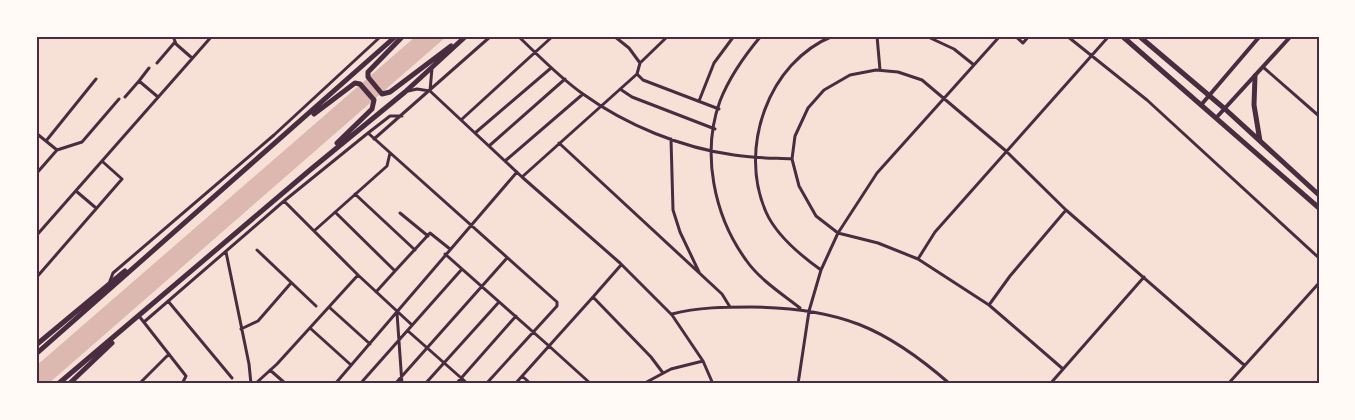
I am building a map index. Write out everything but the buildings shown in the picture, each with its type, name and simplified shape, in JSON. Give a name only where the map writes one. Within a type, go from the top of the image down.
[{"type":"main road","points":[[36,354],[284,137],[396,36]]},
{"type":"main road","points":[[403,36],[370,70],[368,78],[382,94],[390,92],[465,36]]},
{"type":"main road","points":[[58,384],[310,170],[406,92],[465,36]]},
{"type":"main road","points":[[1122,36],[1319,208]]},
{"type":"main road","points":[[1139,36],[1224,109],[1319,195]]},
{"type":"main road","points":[[1255,76],[1254,105],[1260,141]]},
{"type":"main road","points":[[284,137],[353,84],[360,84],[374,100],[372,109],[310,170]]},
{"type":"main road","points":[[36,346],[110,282],[150,253]]},
{"type":"main road","points":[[69,384],[139,316]]},
{"type":"street","points":[[173,36],[175,42],[192,58]]},
{"type":"street","points":[[36,236],[212,36]]},
{"type":"street","points":[[374,139],[491,36]]},
{"type":"street","points":[[518,36],[551,68],[583,94],[602,106],[671,138],[710,150],[755,157],[792,159]]},
{"type":"street","points":[[461,120],[553,36]]},
{"type":"street","points":[[614,36],[629,48],[640,63]]},
{"type":"street","points":[[522,177],[637,74],[640,63],[668,36]]},
{"type":"street","points":[[699,101],[714,63],[734,36]]},
{"type":"street","points":[[760,36],[747,53],[720,101],[710,150],[716,192],[726,227],[746,262],[800,308]]},
{"type":"street","points":[[821,270],[802,256],[766,213],[759,192],[755,157],[758,129],[767,103],[800,56],[833,36]]},
{"type":"street","points":[[877,36],[880,70]]},
{"type":"street","points":[[926,36],[954,49],[974,65]]},
{"type":"street","points":[[798,384],[809,311],[821,270],[838,233],[877,173],[944,96],[1000,36]]},
{"type":"street","points":[[1015,36],[1022,43],[1029,36]]},
{"type":"street","points":[[1067,36],[1146,100],[1319,258]]},
{"type":"street","points":[[918,259],[935,232],[1109,36]]},
{"type":"street","points":[[1201,105],[1260,36]]},
{"type":"street","points":[[1216,118],[1291,36]]},
{"type":"street","points":[[110,282],[113,273],[274,135],[379,37]]},
{"type":"street","points":[[157,62],[175,42]]},
{"type":"street","points":[[1263,67],[1319,116]]},
{"type":"street","points":[[125,97],[149,68]]},
{"type":"street","points":[[430,91],[432,68]]},
{"type":"street","points":[[474,133],[551,68]]},
{"type":"street","points":[[1063,369],[989,305],[918,259],[878,243],[838,233],[816,216],[799,186],[792,159],[795,136],[808,108],[824,90],[850,75],[880,70],[898,72],[922,80],[944,96],[1006,151],[1066,210],[1244,365]]},
{"type":"street","points":[[637,74],[643,80],[719,109]]},
{"type":"street","points":[[489,146],[565,79]]},
{"type":"street","points":[[46,141],[96,80]]},
{"type":"street","points":[[139,81],[158,97]]},
{"type":"street","points":[[406,92],[418,89],[430,91],[522,177],[621,265],[672,314],[703,360],[713,384]]},
{"type":"street","points":[[620,89],[632,97],[657,108],[715,129]]},
{"type":"street","points":[[505,161],[583,94]]},
{"type":"street","points":[[36,174],[57,150],[82,142],[119,98]]},
{"type":"street","points":[[144,322],[284,201],[368,133],[390,116],[402,116]]},
{"type":"street","points":[[368,133],[557,302],[557,306],[486,384]]},
{"type":"street","points":[[36,140],[38,135],[57,150]]},
{"type":"street","points":[[671,138],[673,210],[680,232],[700,274]]},
{"type":"street","points":[[560,143],[722,294],[730,307]]},
{"type":"street","points":[[314,231],[387,166],[390,153]]},
{"type":"street","points":[[36,278],[122,180],[103,162]]},
{"type":"street","points":[[335,384],[398,313],[445,254],[517,172]]},
{"type":"street","points":[[76,191],[96,208]]},
{"type":"street","points":[[355,194],[415,250]]},
{"type":"street","points":[[284,201],[358,275],[412,325]]},
{"type":"street","points":[[989,305],[1010,276],[1066,210]]},
{"type":"street","points":[[335,212],[395,271]]},
{"type":"street","points":[[400,213],[428,236]]},
{"type":"street","points":[[376,292],[432,233],[450,249]]},
{"type":"street","points":[[256,250],[316,306]]},
{"type":"street","points":[[226,251],[251,384]]},
{"type":"street","points":[[445,254],[590,384]]},
{"type":"street","points":[[395,384],[507,258]]},
{"type":"street","points":[[515,384],[621,265]]},
{"type":"street","points":[[360,384],[462,269]]},
{"type":"street","points":[[255,384],[310,328],[358,275]]},
{"type":"street","points":[[1050,384],[1144,278]]},
{"type":"street","points":[[241,329],[258,321],[291,283]]},
{"type":"street","points":[[1228,384],[1319,283]]},
{"type":"street","points":[[593,297],[651,357],[663,373]]},
{"type":"street","points":[[168,301],[232,378]]},
{"type":"street","points":[[425,384],[499,302]]},
{"type":"street","points":[[329,307],[370,344]]},
{"type":"street","points":[[672,314],[730,307],[800,308],[841,317],[862,324],[910,352],[950,384]]},
{"type":"street","points":[[398,313],[402,384]]},
{"type":"street","points":[[139,316],[186,376],[182,384]]},
{"type":"street","points":[[456,384],[516,316]]},
{"type":"street","points":[[310,328],[351,365]]},
{"type":"street","points":[[408,330],[468,384]]},
{"type":"street","points":[[139,384],[170,354]]},
{"type":"street","points":[[643,384],[663,373],[703,360]]},
{"type":"street","points":[[270,370],[286,384]]},
{"type":"street","points":[[522,376],[531,384]]},
{"type":"shaded area","points":[[416,36],[447,36],[48,384],[36,384],[36,366]]}]
